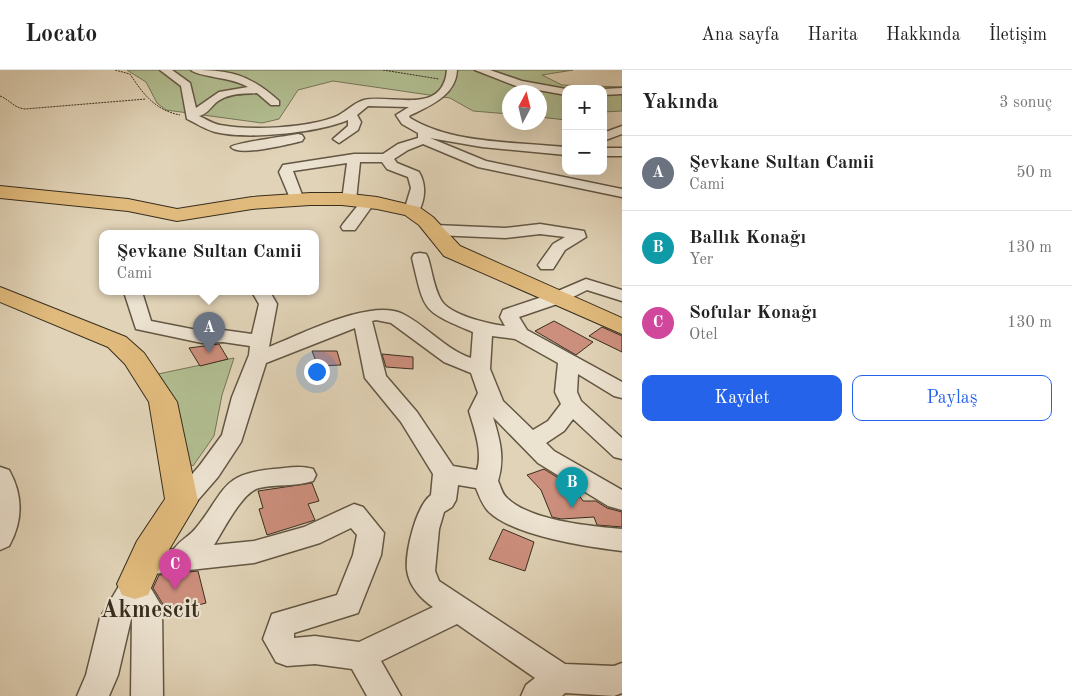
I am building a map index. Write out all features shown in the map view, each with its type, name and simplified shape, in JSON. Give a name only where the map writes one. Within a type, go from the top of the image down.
[{"type":"main road","points":[[0,192],[128,205],[177,215],[252,203],[297,200],[358,201],[412,211],[435,230],[452,251],[622,327]]},
{"type":"main road","points":[[0,294],[117,342],[135,359],[163,402],[182,501],[138,574]]},
{"type":"street","points":[[165,70],[186,85],[190,114]]},
{"type":"street","points":[[196,70],[241,77],[252,82],[256,90],[275,103]]},
{"type":"street","points":[[480,70],[520,84],[562,91]]},
{"type":"street","points":[[451,76],[427,104],[402,115],[406,121],[424,136],[454,154],[483,164],[622,193]]},
{"type":"street","points":[[190,114],[200,112],[210,102],[233,90],[256,90]]},
{"type":"street","points":[[607,92],[622,91]]},
{"type":"street","points":[[190,114],[218,129],[287,130],[325,124],[349,116],[358,106],[366,103],[427,104]]},
{"type":"street","points":[[340,138],[354,127],[353,117],[349,116]]},
{"type":"street","points":[[237,147],[284,142],[323,127],[325,124]]},
{"type":"street","points":[[607,136],[622,130]]},
{"type":"street","points":[[297,200],[286,172],[288,168],[354,158],[386,158],[424,136],[562,151]]},
{"type":"street","points":[[607,152],[622,152]]},
{"type":"street","points":[[349,227],[358,201],[354,158]]},
{"type":"street","points":[[386,158],[392,166],[414,175],[418,188],[412,211]]},
{"type":"street","points":[[435,230],[505,233],[540,229],[578,234],[578,237],[559,247],[547,265]]},
{"type":"street","points":[[420,258],[432,302],[442,312],[483,328],[520,334],[622,391]]},
{"type":"street","points":[[520,334],[509,317],[510,314],[557,298],[586,284],[622,296]]},
{"type":"street","points":[[134,295],[142,325],[202,337],[223,336],[258,350],[362,318],[388,314],[451,358],[480,369]]},
{"type":"street","points":[[182,501],[209,471],[233,436],[258,350],[265,298]]},
{"type":"street","points":[[362,318],[376,378],[409,417],[445,474],[446,486],[442,500],[433,507],[426,529],[421,571],[429,589],[459,609],[548,687],[614,681],[622,678]]},
{"type":"street","points":[[483,328],[480,369],[493,404],[546,457],[617,499],[622,500]]},
{"type":"street","points":[[568,360],[566,392],[572,405],[622,450]]},
{"type":"street","points":[[489,394],[483,401],[480,411],[489,441],[491,464],[486,481],[497,504],[509,514],[591,537],[622,540]]},
{"type":"street","points":[[531,442],[556,426],[572,405]]},
{"type":"street","points":[[182,560],[190,547],[204,538],[236,491],[251,480],[304,474]]},
{"type":"street","points":[[445,474],[486,481]]},
{"type":"street","points":[[0,476],[7,486],[6,523],[0,539]]},
{"type":"street","points":[[93,696],[102,675],[114,618],[138,574],[182,560],[254,552],[311,536],[354,514],[371,533],[367,555],[348,604],[282,624],[277,633],[279,644],[287,652],[315,650],[361,656],[459,609]]},
{"type":"street","points":[[138,574],[147,607],[147,696]]},
{"type":"street","points":[[361,656],[385,696]]},
{"type":"path","points":[[115,70],[130,74],[146,99],[165,113],[190,114]]},
{"type":"path","points":[[384,70],[451,76]]},
{"type":"path","points":[[0,96],[10,100],[12,105],[18,108],[146,99]]},
{"type":"green space","points":[[127,70],[573,70],[542,75],[562,85],[562,120],[547,118],[547,85],[502,85],[502,113],[473,111],[450,98],[333,81],[298,90],[279,119],[262,123],[166,110],[157,103],[146,82]]},
{"type":"green space","points":[[607,86],[622,87],[622,111],[607,112]]},
{"type":"green space","points":[[234,358],[222,395],[214,436],[193,466],[187,462],[170,398],[158,374]]},
{"type":"building","points":[[554,321],[593,342],[576,355],[535,331]]},
{"type":"building","points":[[602,327],[622,336],[622,352],[589,336]]},
{"type":"building","points":[[219,344],[228,359],[200,366],[189,348]]},
{"type":"building","points":[[312,351],[337,351],[341,365],[318,366]]},
{"type":"building","points":[[382,354],[413,357],[413,369],[386,367]]},
{"type":"building","points":[[544,469],[574,488],[583,501],[596,501],[607,508],[622,512],[622,527],[597,525],[594,517],[561,519],[552,517],[541,490],[527,475]]},
{"type":"building","points":[[312,483],[319,501],[308,504],[315,520],[267,535],[259,509],[263,508],[258,491]]},
{"type":"building","points":[[503,529],[534,542],[525,571],[489,559]]},
{"type":"building","points":[[198,571],[206,603],[164,614],[164,606],[153,588],[159,575]]},
{"type":"place","name":"Şevkane Sultan Camii","points":[[209,353]]},
{"type":"place","name":"Ballık Konağı","points":[[572,508]]},
{"type":"place","name":"Sofular Konağı","points":[[175,590]]},
{"type":"district","name":"Akmescit","points":[[150,609]]}]
